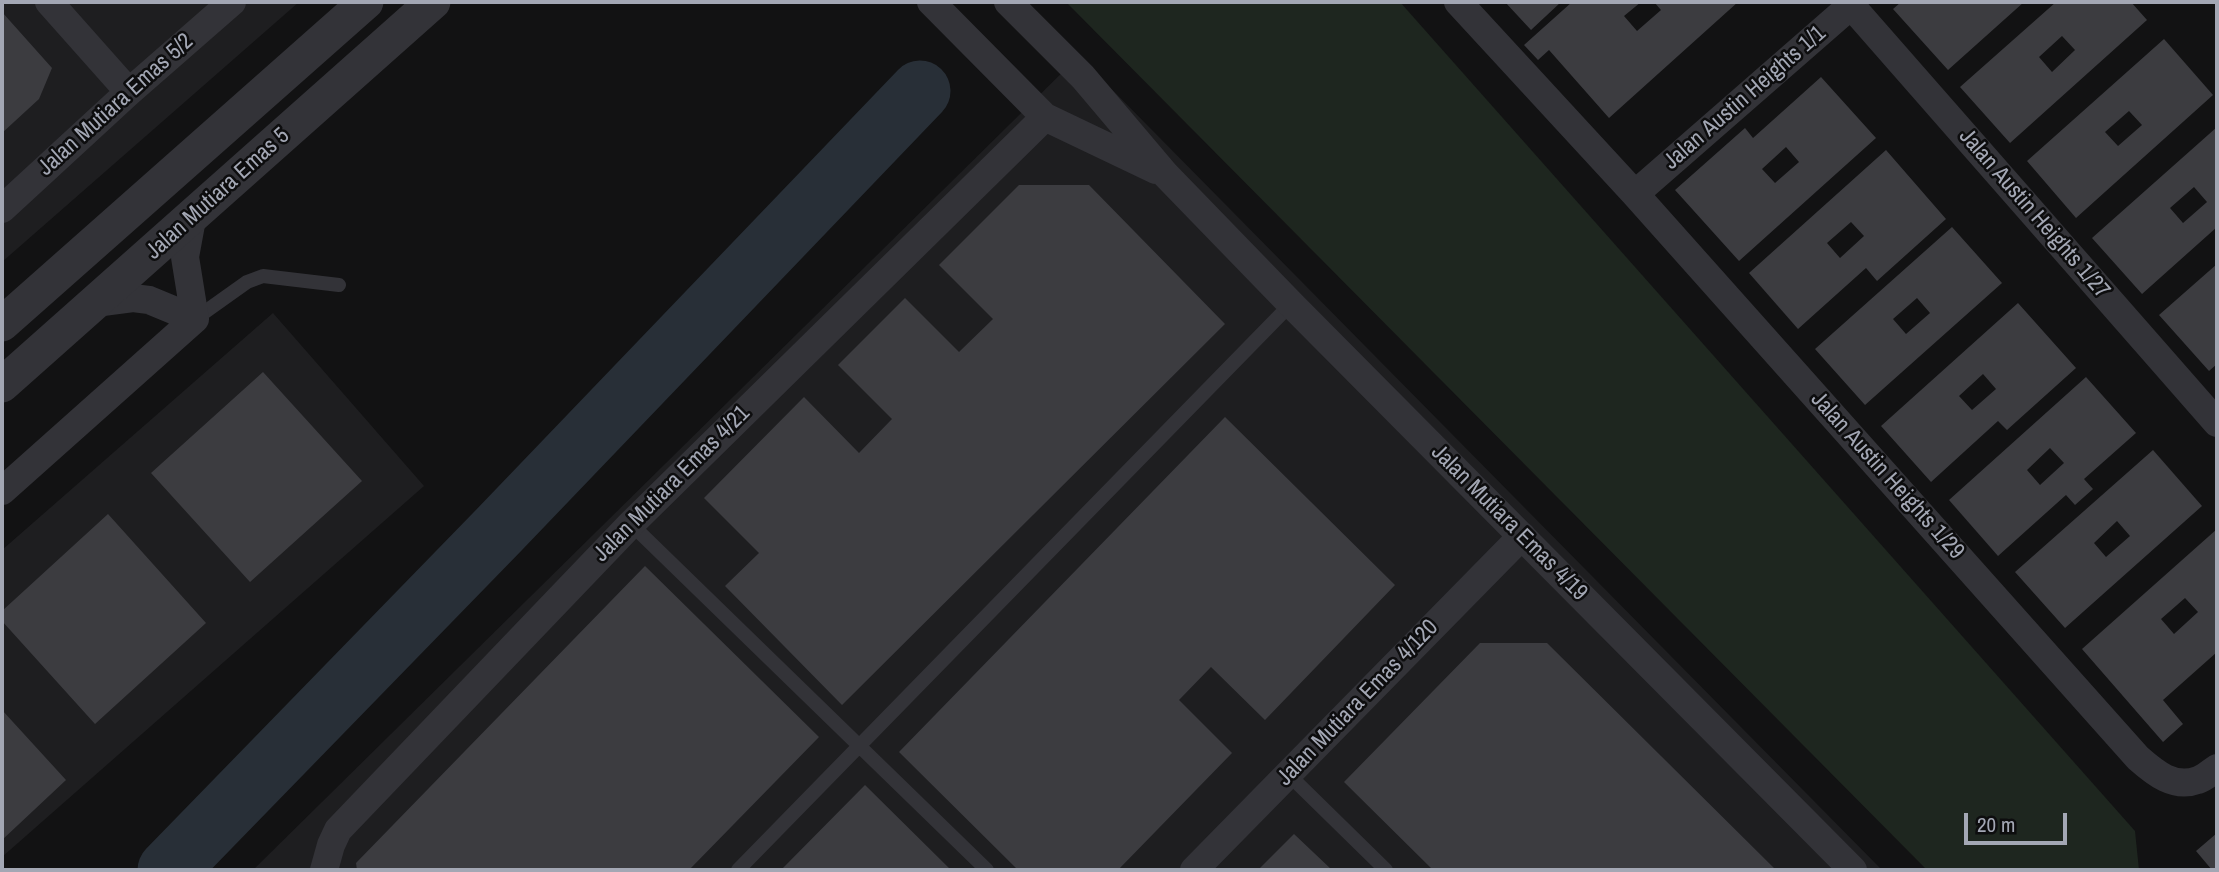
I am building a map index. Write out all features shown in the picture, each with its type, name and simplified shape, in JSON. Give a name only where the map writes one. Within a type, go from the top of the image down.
[{"type":"street","points":[[50,2],[129,92]]},
{"type":"street","name":"Jalan Mutiara Emas 5/2","points":[[2,209],[232,2]]},
{"type":"street","name":"Jalan Mutiara Emas 5","points":[[2,324],[366,2]]},
{"type":"street","name":"Jalan Mutiara Emas 5","points":[[2,385],[433,2]]},
{"type":"street","name":"Jalan Mutiara Emas 4/19","points":[[931,2],[1045,117],[1165,174]]},
{"type":"street","name":"Jalan Mutiara Emas 4/19","points":[[1008,2],[1083,77],[1165,174],[1291,304],[1853,870]]},
{"type":"street","name":"Jalan Austin Heights 1/29","points":[[1458,2],[1635,194],[2138,758],[2157,775],[2176,782],[2198,780],[2217,768]]},
{"type":"street","name":"Jalan Austin Heights 1/1","points":[[1635,194],[1851,3]]},
{"type":"street","name":"Jalan Austin Heights 1/27","points":[[1851,3],[2217,423]]},
{"type":"street","name":"Jalan Mutiara Emas 4/21","points":[[324,870],[338,830],[631,524],[1045,117]]},
{"type":"street","points":[[191,219],[185,257],[195,319]]},
{"type":"street","points":[[95,303],[141,299],[195,319]]},
{"type":"street","points":[[2,491],[195,319]]},
{"type":"street","name":"Jalan Mutiara Emas 4/120","points":[[1194,870],[1522,536]]},
{"type":"lane","points":[[195,319],[247,282],[262,276],[339,285]]},
{"type":"lane","points":[[738,870],[1291,304]]},
{"type":"lane","points":[[631,524],[987,870]]},
{"type":"lane","points":[[1288,774],[1386,870]]},
{"type":"shaded area","points":[[2,2],[299,2],[2,262]]},
{"type":"shaded area","points":[[1066,2],[1400,2],[2135,831],[2139,870],[1927,870]]},
{"type":"shaded area","points":[[1079,56],[1882,870],[253,870]]},
{"type":"shaded area","points":[[273,313],[424,486],[2,857],[2,550]]},
{"type":"building","points":[[1505,2],[1561,2],[1531,30]]},
{"type":"building","points":[[1572,2],[1641,2],[1624,16],[1637,31],[1661,10],[1654,2],[1738,2],[1609,118],[1549,50],[1538,60],[1524,45]]},
{"type":"building","points":[[1901,2],[2024,2],[1948,70],[1893,9]]},
{"type":"building","points":[[2056,2],[2131,2],[2147,20],[2010,143],[1960,87]],"holes":[[[2062,36],[2075,50],[2052,72],[2039,57]]]},
{"type":"building","points":[[2,12],[52,68],[39,99],[2,133]]},
{"type":"building","points":[[2164,39],[2213,95],[2076,218],[2027,161]],"holes":[[[2129,111],[2142,125],[2118,146],[2105,132]]]},
{"type":"building","points":[[1821,77],[1876,138],[1739,261],[1675,190],[1745,128],[1753,138]],"holes":[[[1786,147],[1799,162],[1775,183],[1762,169]]]},
{"type":"building","points":[[2217,127],[2217,227],[2142,294],[2092,238]],"holes":[[[2194,187],[2207,202],[2183,223],[2170,208]]]},
{"type":"building","points":[[1886,150],[1946,219],[1877,281],[1866,268],[1798,329],[1749,273]],"holes":[[[1851,222],[1864,236],[1840,258],[1827,243]]]},
{"type":"building","points":[[1019,185],[1089,185],[1225,324],[842,705],[725,586],[759,553],[704,498],[804,397],[859,453],[892,419],[838,365],[905,298],[959,352],[993,319],[939,265]]},
{"type":"building","points":[[1952,227],[2002,283],[1865,405],[1815,349]],"holes":[[[1917,298],[1930,313],[1906,334],[1893,319]]]},
{"type":"building","points":[[2217,264],[2217,364],[2209,371],[2159,315]]},
{"type":"building","points":[[2018,303],[2076,368],[2007,430],[1998,421],[1931,482],[1881,426]],"holes":[[[1983,374],[1996,389],[1972,410],[1959,396]]]},
{"type":"building","points":[[263,372],[362,481],[250,582],[151,473]]},
{"type":"building","points":[[2086,377],[2136,433],[2084,479],[2093,489],[2075,505],[2066,495],[1998,556],[1949,500]],"holes":[[[2050,448],[2064,463],[2040,485],[2027,470]]]},
{"type":"building","points":[[1225,417],[1395,585],[1265,720],[1211,667],[1179,700],[1232,753],[1118,870],[1018,870],[899,752]]},
{"type":"building","points":[[2153,450],[2202,506],[2065,628],[2015,572]],"holes":[[[2117,521],[2130,536],[2106,557],[2094,543]]]},
{"type":"building","points":[[108,514],[206,623],[95,724],[2,621],[2,611]]},
{"type":"building","points":[[2217,529],[2217,652],[2163,700],[2183,724],[2163,742],[2082,649]],"holes":[[[2185,598],[2198,612],[2174,634],[2161,619]]]},
{"type":"building","points":[[645,566],[819,737],[689,870],[357,870],[356,863]]},
{"type":"building","points":[[1480,643],[1547,643],[1776,870],[1433,870],[1344,782]]},
{"type":"building","points":[[2,710],[66,780],[2,840]]},
{"type":"building","points":[[865,785],[951,870],[781,870]]},
{"type":"building","points":[[2217,833],[2217,870],[2212,870],[2196,851]]},
{"type":"building","points":[[1294,834],[1332,870],[1258,870]]},
{"type":"waterway","points":[[168,870],[920,91]]}]
